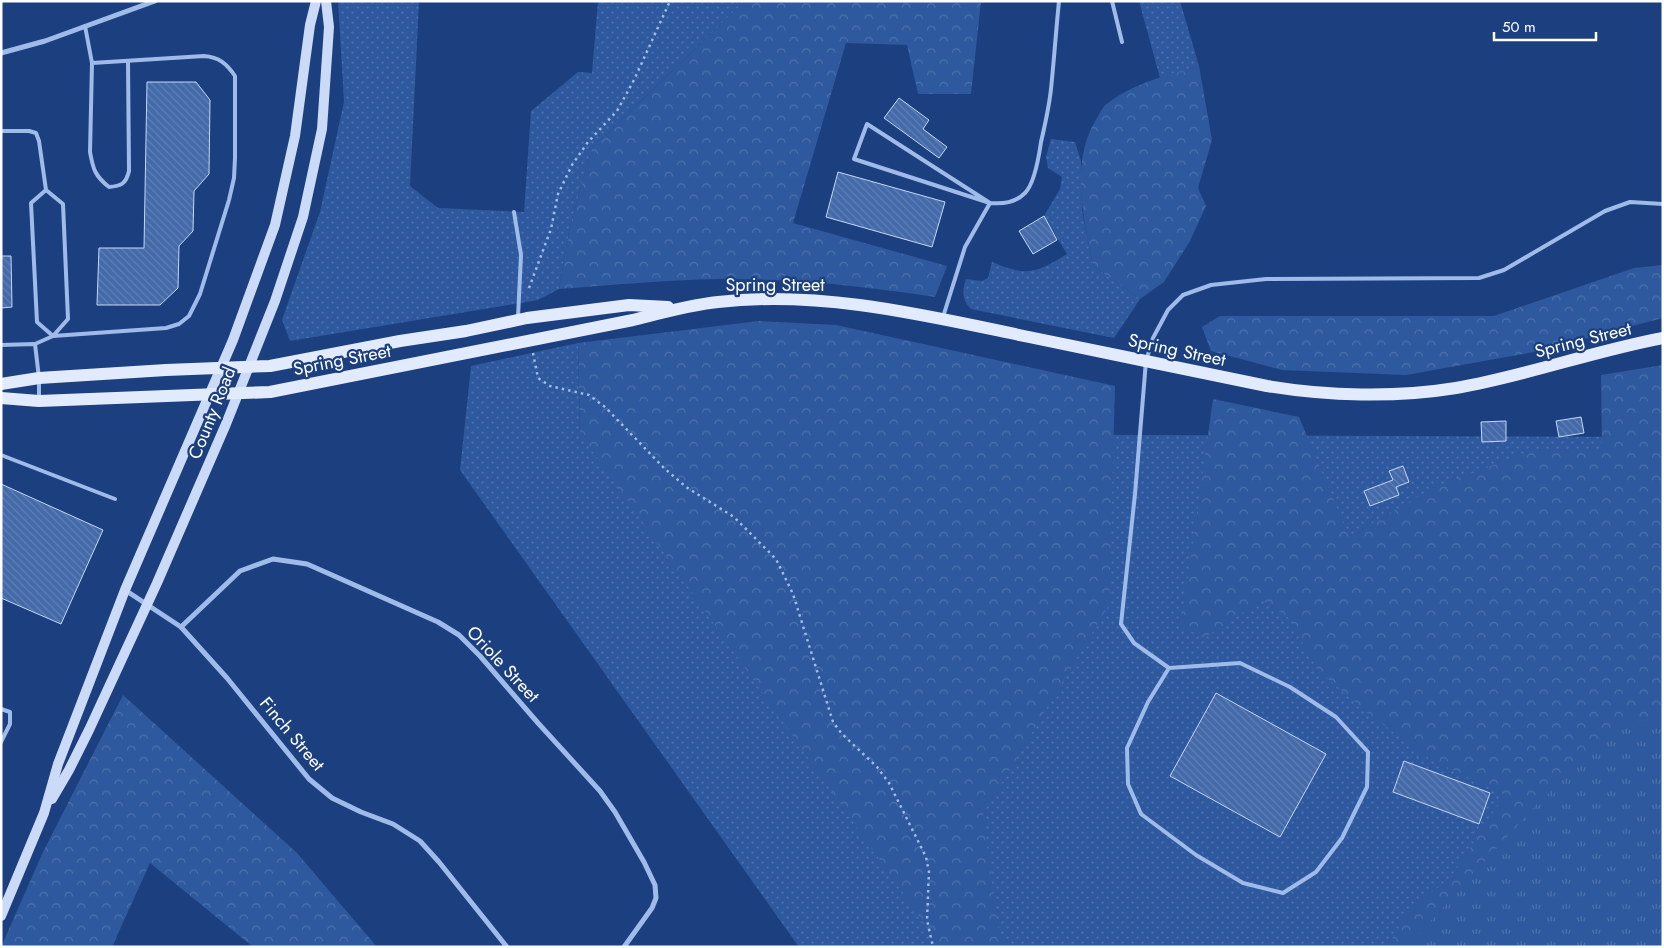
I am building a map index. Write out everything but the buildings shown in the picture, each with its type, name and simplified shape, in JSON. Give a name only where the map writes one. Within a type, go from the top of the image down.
[{"type":"main road","name":"County Road","points":[[1,916],[44,813],[58,764],[125,590],[222,368],[275,225],[295,136],[310,25],[316,1]]},
{"type":"main road","name":"County Road","points":[[44,813],[73,762],[147,604],[238,394],[275,301],[303,217],[322,129],[329,27],[326,1]]},
{"type":"main road","name":"Spring Street","points":[[1,398],[39,401],[270,392],[531,341],[633,320],[683,307],[729,301],[779,300],[828,302],[878,308],[942,319],[1267,386],[1301,391],[1390,393],[1432,391],[1485,382],[1663,338]]},
{"type":"main road","name":"Spring Street","points":[[1,384],[39,378],[270,366],[518,320],[629,305],[683,307]]},
{"type":"street","points":[[1,53],[46,41],[155,1]]},
{"type":"street","name":"Oriole Street","points":[[181,627],[240,571],[272,559],[307,564],[438,622],[459,635],[600,791],[615,812],[644,862],[655,885],[656,898],[652,908],[624,947]]},
{"type":"street","name":"Finch Street","points":[[125,590],[181,627],[227,678],[309,779],[332,798],[361,812],[393,824],[420,841],[507,947]]},
{"type":"lane","points":[[990,203],[867,124],[854,159],[990,203],[1000,204],[1019,198],[1026,192],[1039,156],[1051,91],[1059,1]]},
{"type":"lane","points":[[1112,1],[1122,42]]},
{"type":"lane","points":[[85,26],[92,63],[90,152],[92,164],[99,179],[109,187],[120,186],[127,180],[129,171],[128,61]]},
{"type":"lane","points":[[1,345],[35,344],[53,336],[166,328],[179,324],[189,316],[200,294],[234,178],[235,76],[228,66],[216,57],[204,56],[92,63]]},
{"type":"lane","points":[[1,131],[29,131],[36,133],[39,141],[46,190],[63,204],[68,319],[53,336]]},
{"type":"lane","points":[[46,190],[31,203],[37,322],[53,336]]},
{"type":"lane","points":[[1169,668],[1148,702],[1126,748],[1128,784],[1141,814],[1196,855],[1243,883],[1283,893],[1316,872],[1342,838],[1367,787],[1368,752],[1336,717],[1290,687],[1240,663],[1169,668],[1134,643],[1121,624],[1135,494],[1146,361],[1154,338],[1168,310],[1184,295],[1211,285],[1266,279],[1480,278],[1504,270],[1605,210],[1630,202],[1663,204]]},
{"type":"lane","points":[[942,319],[965,247],[990,203]]},
{"type":"lane","points":[[514,212],[521,254],[518,320]]},
{"type":"lane","points":[[35,344],[39,378],[39,401]]},
{"type":"lane","points":[[1,455],[115,499]]},
{"type":"lane","points":[[1,709],[10,712],[10,724],[1,742]]},
{"type":"path","points":[[528,292],[551,229],[558,194],[572,165],[588,142],[617,111],[634,80],[670,1]]},
{"type":"path","points":[[531,341],[538,378],[550,386],[588,395],[605,407],[664,468],[686,487],[734,517],[776,559],[793,594],[833,722],[842,734],[877,767],[889,783],[926,857],[929,872],[927,920],[932,947]]},
{"type":"green space","points":[[338,1],[419,1],[410,186],[438,208],[524,212],[531,111],[578,72],[592,73],[598,1],[745,1],[592,148],[570,226],[559,289],[538,300],[290,341],[282,320],[320,212],[344,102]]},
{"type":"green space","points":[[745,1],[981,1],[971,94],[918,94],[907,45],[846,43],[793,223],[947,266],[935,297],[882,289],[746,279],[679,280],[559,289],[570,226],[592,148]]},
{"type":"green space","points":[[1139,1],[1180,1],[1199,66],[1160,78]]},
{"type":"green space","points":[[1199,66],[1212,140],[1198,188],[1206,206],[1190,241],[1164,282],[1140,299],[1093,266],[1081,191],[1083,153],[1088,135],[1106,104],[1140,85],[1163,76]]},
{"type":"green space","points":[[1051,139],[1075,142],[1081,161],[1082,211],[1093,266],[1140,299],[1114,338],[971,309],[964,298],[963,291],[966,279],[982,281],[988,278],[992,262],[1014,270],[1031,271],[1039,269],[1067,254],[1044,216],[1060,189],[1062,177],[1048,168],[1046,157]]},
{"type":"green space","points":[[1663,265],[1663,318],[1534,352],[1406,375],[1282,370],[1211,351],[1202,327],[1220,316],[1494,316],[1634,268]]},
{"type":"green space","points":[[759,321],[836,325],[1115,386],[1109,605],[983,814],[999,935],[1007,947],[941,947],[580,433],[578,343]]},
{"type":"green space","points":[[578,343],[580,433],[1663,437],[1633,947],[799,947],[460,470],[471,366]]},
{"type":"green space","points":[[1663,365],[1663,876],[1552,947],[1388,947],[1406,913],[1452,876],[1504,795],[1430,759],[1365,711],[1319,671],[1305,648],[1292,620],[1262,600],[1204,638],[1181,626],[1213,399],[1299,417],[1349,537],[1429,490],[1527,452],[1602,451],[1601,375]]},
{"type":"green space","points":[[123,695],[297,853],[377,947],[253,947],[150,863],[112,947],[1,947],[43,852]]},
{"type":"green space","points":[[1626,720],[1663,723],[1663,947],[1407,947],[1538,803]]}]
